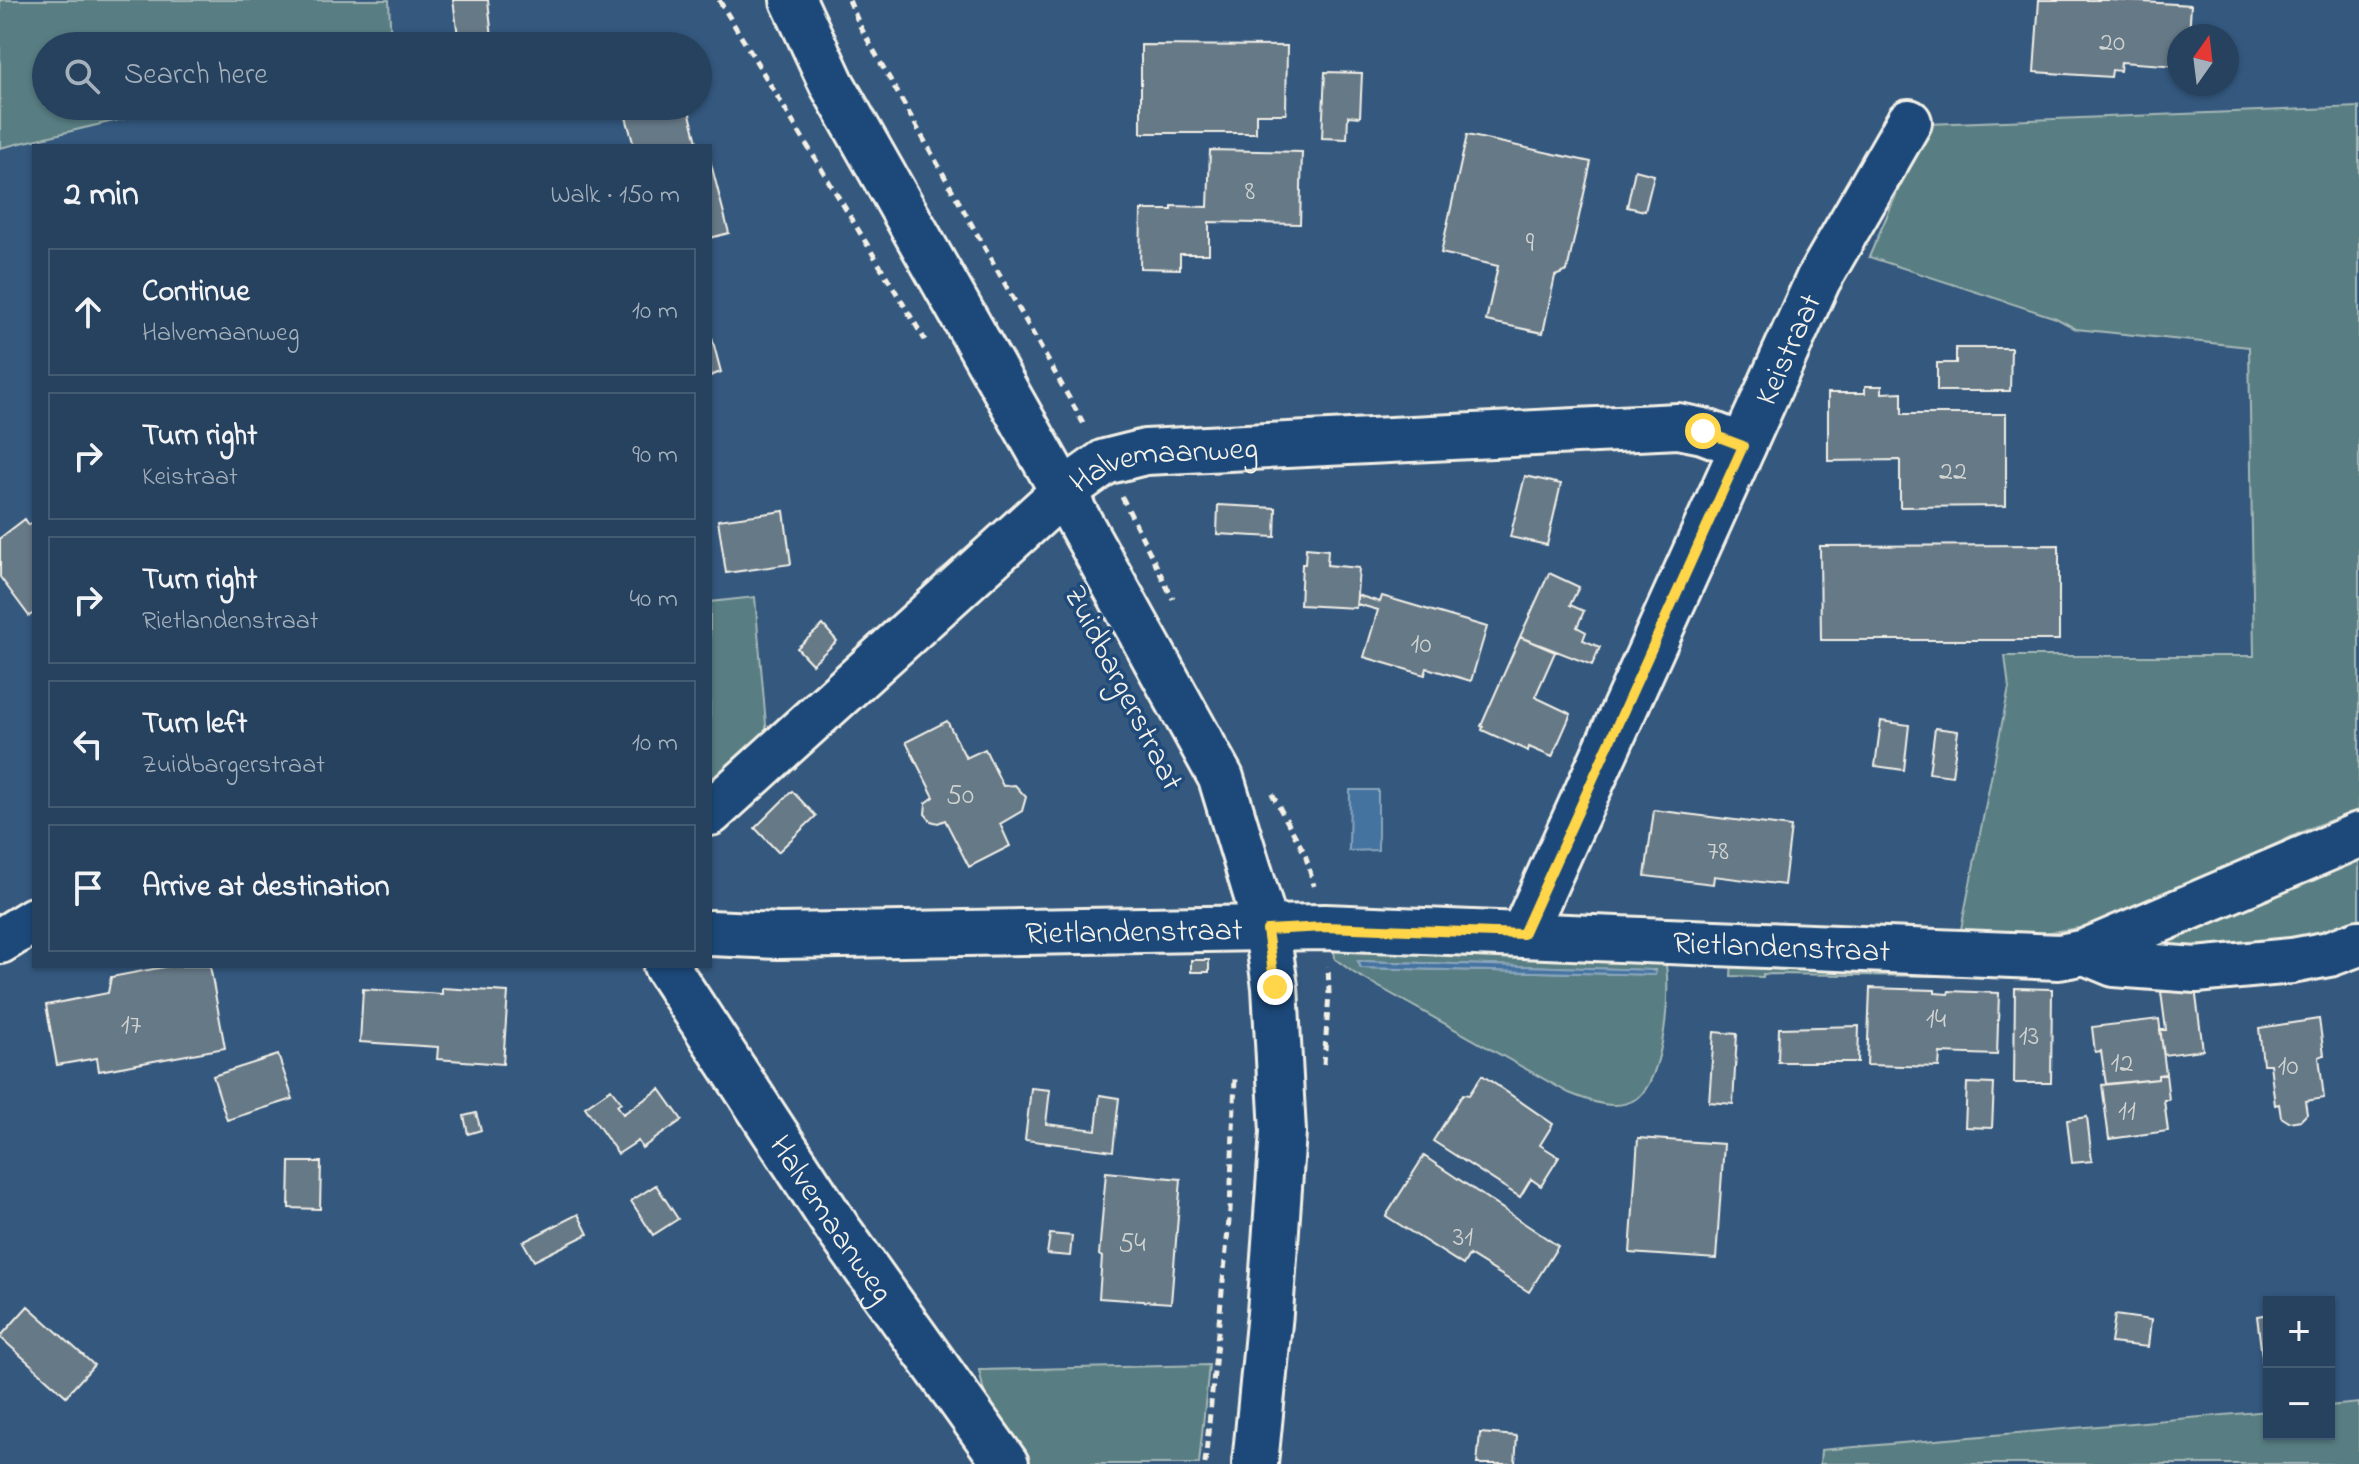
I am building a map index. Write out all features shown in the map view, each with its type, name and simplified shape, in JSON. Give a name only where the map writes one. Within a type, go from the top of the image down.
[{"type":"street","name":"Zuidbargerstraat","points":[[793,0],[832,84],[1221,778],[1267,930],[1275,987],[1283,1132],[1255,1464]]},
{"type":"street","name":"Keistraat","points":[[1523,934],[1818,280],[1909,122]]},
{"type":"street","name":"Halvemaanweg","points":[[712,811],[1063,492],[1105,462],[1145,452],[1678,426],[1703,431],[1743,446]]},
{"type":"street","name":"Rietlandenstraat","points":[[712,933],[779,936],[1325,927],[2059,957],[2085,952],[2359,835]]},
{"type":"street","points":[[0,941],[32,921]]},
{"type":"street","name":"Rietlandenstraat","points":[[2085,952],[2114,964],[2196,970],[2292,961],[2329,954],[2359,943]]},
{"type":"street","name":"Halvemaanweg","points":[[667,968],[838,1229],[1006,1464]]},
{"type":"path","points":[[719,0],[926,342]]},
{"type":"path","points":[[1205,1464],[1230,1210],[1235,1071]]},
{"type":"green space","points":[[0,0],[389,0],[390,32],[32,32],[32,120],[118,120],[0,148]]},
{"type":"green space","points":[[2359,107],[2359,810],[2315,826],[2141,906],[2079,928],[2022,936],[1960,934],[2009,688],[2005,656],[2254,656],[2249,347],[2076,329],[2056,318],[1869,257],[1927,124]]},
{"type":"green space","points":[[755,597],[767,736],[712,788],[712,602]]},
{"type":"green space","points":[[2359,846],[2359,934],[2350,938],[2122,953]]},
{"type":"green space","points":[[1333,944],[1664,956],[1667,988],[1660,1054],[1646,1089],[1636,1099],[1620,1105],[1602,1104],[1569,1093],[1354,973],[1335,959]],"holes":[[[1358,961],[1655,970],[1655,975],[1361,968]]]},
{"type":"green space","points":[[1732,960],[1933,968],[1933,976],[1731,976]]},
{"type":"green space","points":[[1209,1365],[1199,1464],[1016,1464],[993,1432],[979,1370]]},
{"type":"green space","points":[[2359,1403],[2359,1464],[1820,1464],[1821,1450],[2263,1412],[2263,1440],[2335,1440],[2335,1405]]},
{"type":"water","points":[[1350,790],[1378,790],[1378,850],[1349,851]]},
{"type":"water","points":[[1358,961],[1656,972],[1655,975],[1361,968]]},
{"type":"building","points":[[453,0],[488,0],[491,32],[457,32]]},
{"type":"building","points":[[2039,0],[2191,5],[2190,24],[2167,24],[2167,65],[2121,62],[2120,71],[2112,70],[2111,77],[2034,72]]},
{"type":"building","points":[[1141,45],[1287,46],[1286,114],[1256,114],[1256,133],[1141,133]]},
{"type":"building","points":[[1325,72],[1362,73],[1360,117],[1348,116],[1347,139],[1322,138]]},
{"type":"building","points":[[627,120],[692,120],[698,144],[633,144]]},
{"type":"building","points":[[1467,135],[1591,162],[1567,271],[1555,276],[1543,333],[1486,321],[1498,266],[1441,253]]},
{"type":"building","points":[[1210,150],[1302,152],[1300,224],[1209,222],[1209,254],[1180,254],[1180,269],[1140,268],[1141,210],[1172,210],[1172,206],[1208,207]]},
{"type":"building","points":[[712,168],[729,233],[712,237]]},
{"type":"building","points":[[1635,170],[1654,175],[1645,211],[1627,207]]},
{"type":"building","points":[[712,338],[721,372],[712,375]]},
{"type":"building","points":[[1956,348],[2011,348],[2010,391],[1937,391],[1937,363],[1956,363]]},
{"type":"building","points":[[1865,386],[1882,386],[1882,393],[1902,392],[1902,414],[2006,414],[2006,506],[1900,507],[1900,460],[1828,461],[1828,393],[1865,393]]},
{"type":"building","points":[[1525,476],[1561,484],[1547,545],[1510,537]]},
{"type":"building","points":[[1218,505],[1276,508],[1275,537],[1217,534]]},
{"type":"building","points":[[784,511],[791,564],[726,573],[718,520]]},
{"type":"building","points":[[25,519],[29,525],[32,523],[32,614],[29,616],[0,577],[0,538]]},
{"type":"building","points":[[2059,545],[2059,640],[1821,640],[1820,546]]},
{"type":"building","points":[[1306,548],[1328,550],[1327,565],[1359,568],[1356,608],[1300,605]]},
{"type":"building","points":[[1549,573],[1579,587],[1570,605],[1584,611],[1577,627],[1586,632],[1583,640],[1600,647],[1592,665],[1520,637]]},
{"type":"building","points":[[1357,595],[1380,602],[1382,596],[1487,627],[1471,681],[1427,668],[1425,675],[1364,657],[1378,610],[1357,604]]},
{"type":"building","points":[[823,625],[837,641],[812,664],[797,648]]},
{"type":"building","points":[[1520,637],[1555,652],[1535,697],[1571,714],[1552,757],[1529,747],[1528,751],[1482,730],[1481,726]]},
{"type":"building","points":[[947,721],[966,758],[985,749],[1003,786],[1015,785],[1026,797],[1022,811],[1000,824],[1010,846],[969,867],[945,820],[938,823],[931,821],[925,814],[926,803],[934,797],[906,742]]},
{"type":"building","points":[[1881,721],[1909,725],[1904,770],[1875,766]]},
{"type":"building","points":[[1935,728],[1958,731],[1952,776],[1929,773]]},
{"type":"building","points":[[792,791],[816,816],[778,852],[755,828]]},
{"type":"building","points":[[1654,810],[1791,827],[1784,885],[1714,876],[1713,884],[1645,876]]},
{"type":"building","points":[[1191,960],[1209,960],[1209,972],[1191,972]]},
{"type":"building","points":[[158,968],[210,968],[225,1048],[99,1071],[97,1058],[57,1065],[46,1005],[108,993],[111,977]]},
{"type":"building","points":[[442,988],[508,992],[503,1064],[437,1059],[438,1047],[360,1042],[363,989],[442,994]]},
{"type":"building","points":[[1870,988],[1935,990],[1935,993],[1948,994],[1949,991],[1999,993],[1997,1055],[1940,1053],[1939,1067],[1867,1065]]},
{"type":"building","points":[[2015,988],[2052,989],[2051,1083],[2014,1083]]},
{"type":"building","points":[[2195,988],[2203,1050],[2164,1055],[2160,1030],[2166,1030],[2161,992]]},
{"type":"building","points":[[2159,1019],[2166,1074],[2158,1075],[2158,1079],[2106,1084],[2101,1051],[2095,1052],[2092,1027]]},
{"type":"building","points":[[2319,1019],[2324,1055],[2319,1057],[2324,1098],[2305,1101],[2307,1114],[2301,1120],[2289,1122],[2281,1117],[2279,1104],[2275,1105],[2270,1064],[2263,1064],[2259,1028]]},
{"type":"building","points":[[1859,1026],[1858,1062],[1778,1062],[1779,1028]]},
{"type":"building","points":[[1714,1032],[1737,1034],[1733,1104],[1709,1102]]},
{"type":"building","points":[[278,1055],[293,1099],[227,1120],[213,1076]]},
{"type":"building","points":[[2166,1074],[2169,1100],[2164,1100],[2168,1131],[2109,1139],[2102,1085],[2158,1079],[2158,1075]]},
{"type":"building","points":[[1482,1075],[1553,1124],[1540,1145],[1559,1157],[1541,1186],[1531,1179],[1520,1197],[1433,1141],[1463,1094],[1469,1095]]},
{"type":"building","points":[[1967,1083],[1994,1084],[1992,1128],[1965,1127]]},
{"type":"building","points":[[1031,1088],[1050,1090],[1046,1124],[1096,1130],[1100,1095],[1119,1098],[1113,1151],[1025,1140]]},
{"type":"building","points":[[611,1089],[621,1102],[617,1105],[623,1114],[660,1089],[682,1120],[642,1148],[638,1141],[618,1154],[585,1107]]},
{"type":"building","points":[[476,1113],[481,1130],[468,1134],[464,1116]]},
{"type":"building","points":[[2087,1117],[2092,1161],[2072,1163],[2067,1120]]},
{"type":"building","points":[[1638,1138],[1724,1144],[1716,1259],[1630,1253]]},
{"type":"building","points":[[1424,1156],[1558,1246],[1529,1292],[1469,1255],[1463,1265],[1386,1216]]},
{"type":"building","points":[[290,1162],[321,1162],[320,1209],[289,1208]]},
{"type":"building","points":[[1106,1172],[1181,1179],[1171,1303],[1099,1298]]},
{"type":"building","points":[[656,1185],[678,1219],[653,1235],[631,1201]]},
{"type":"building","points":[[578,1214],[588,1234],[534,1261],[523,1242]]},
{"type":"building","points":[[1050,1234],[1072,1236],[1070,1256],[1047,1254]]},
{"type":"building","points":[[28,1306],[94,1365],[66,1396],[0,1337]]},
{"type":"building","points":[[2115,1315],[2151,1320],[2148,1347],[2111,1343]]},
{"type":"building","points":[[2263,1315],[2263,1364],[2257,1316]]},
{"type":"building","points":[[1480,1433],[1517,1436],[1515,1464],[1477,1464]]},
{"type":"route","points":[[1275,987],[1267,930],[1325,927],[1523,934],[1743,446],[1703,431]]}]
